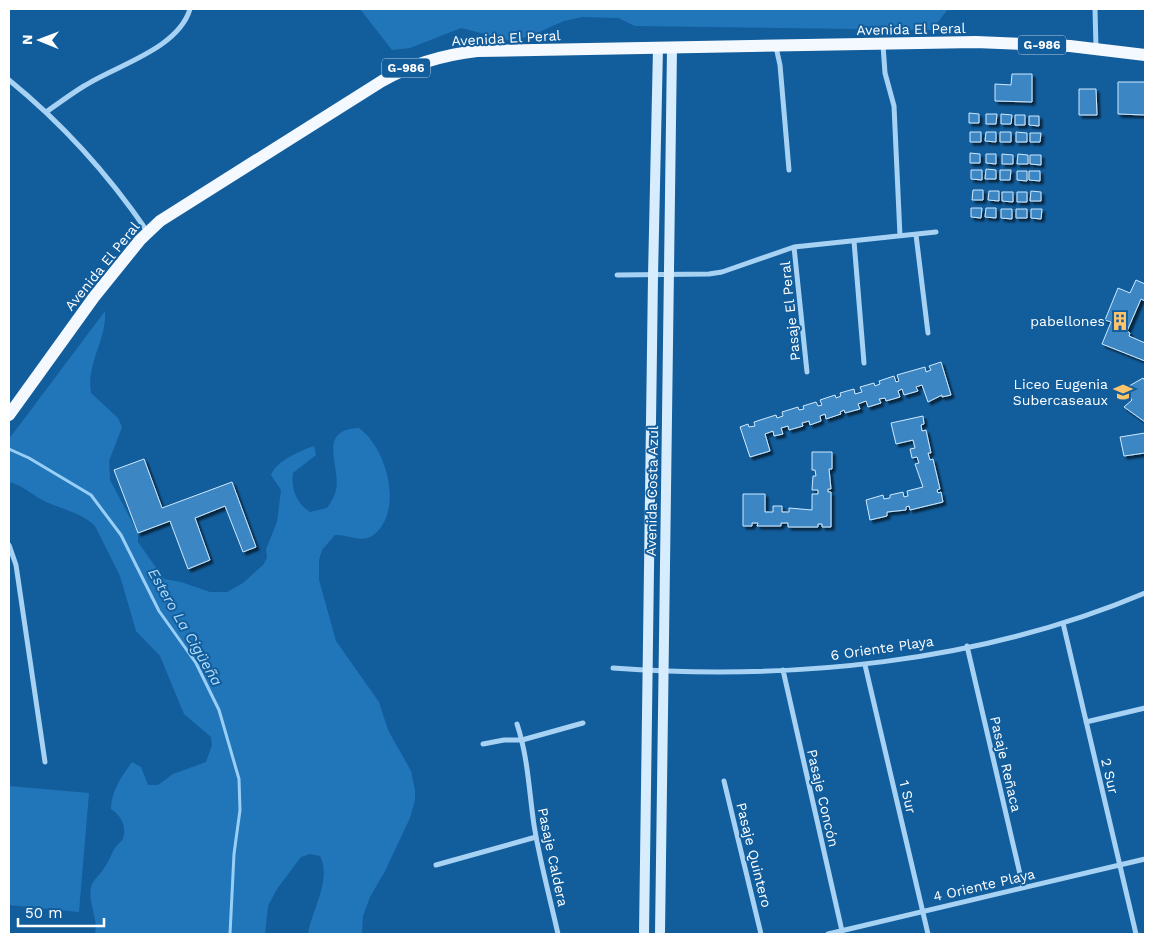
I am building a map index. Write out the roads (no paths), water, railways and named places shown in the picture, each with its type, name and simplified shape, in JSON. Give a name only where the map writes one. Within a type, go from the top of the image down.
[{"type":"main road","name":"Avenida El Peral","points":[[9,414],[94,297],[147,232],[177,209],[382,81],[419,63],[445,56],[477,51],[976,42],[1096,48],[1145,55]]},
{"type":"street","points":[[46,112],[84,85],[169,39],[182,26],[190,9]]},
{"type":"street","points":[[1095,9],[1096,48]]},
{"type":"street","points":[[883,45],[885,73],[894,106],[900,236]]},
{"type":"street","points":[[776,47],[780,65],[789,170]]},
{"type":"street","name":"Avenida Costa Azul","points":[[644,934],[649,670],[652,276],[658,48]]},
{"type":"street","name":"Avenida Costa Azul","points":[[660,934],[672,48]]},
{"type":"street","points":[[9,80],[46,112],[106,174],[147,232]]},
{"type":"street","points":[[617,274],[652,276],[722,272],[794,247],[936,232]]},
{"type":"street","points":[[916,235],[928,333]]},
{"type":"street","points":[[854,241],[864,363]]},
{"type":"street","name":"Pasaje El Peral","points":[[794,247],[808,372]]},
{"type":"street","points":[[9,545],[16,565],[45,762]]},
{"type":"street","name":"6 Oriente Playa","points":[[613,668],[663,671],[782,670],[865,665],[967,646],[1063,624],[1145,593]]},
{"type":"street","name":"2 Sur","points":[[1063,624],[1136,934]]},
{"type":"street","name":"Pasaje Reñaca","points":[[967,646],[1023,887]]},
{"type":"street","name":"1 Sur","points":[[865,665],[928,934]]},
{"type":"street","name":"Pasaje Concón","points":[[782,670],[842,931]]},
{"type":"street","points":[[1086,722],[1145,708]]},
{"type":"street","points":[[483,744],[504,740],[522,740],[584,723]]},
{"type":"street","name":"Pasaje Caldera","points":[[517,724],[527,760],[528,784],[536,836],[558,934]]},
{"type":"street","name":"Pasaje Quintero","points":[[724,781],[762,934]]},
{"type":"street","points":[[436,865],[536,836]]},
{"type":"street","name":"4 Oriente Playa","points":[[828,934],[1145,858]]},
{"type":"waterway","name":"Estero La Cigüeña","points":[[9,449],[29,458],[91,495],[121,535],[159,611],[196,663],[219,710],[239,779],[240,810],[234,854],[230,934]]},
{"type":"place","name":"pabellones","points":[[1120,321]]},
{"type":"place","name":"Liceo Eugenia Subercaseaux","points":[[1123,392]]}]
